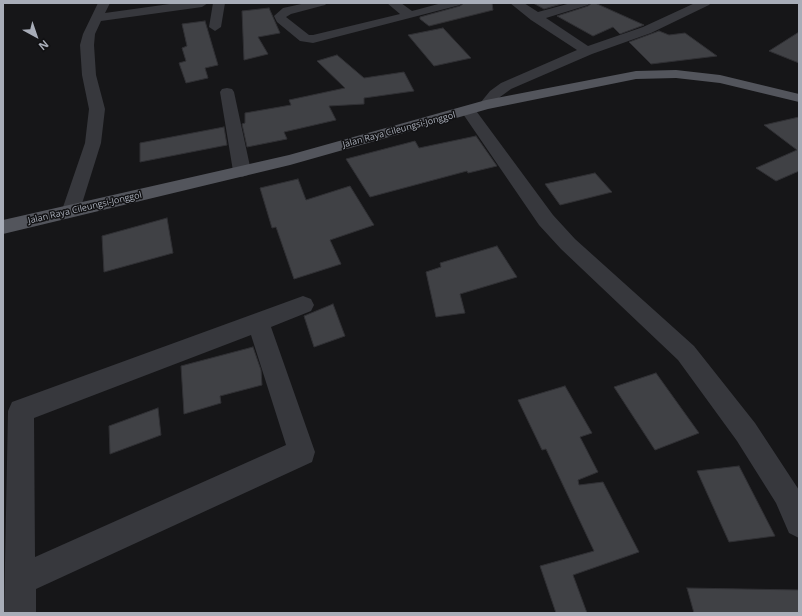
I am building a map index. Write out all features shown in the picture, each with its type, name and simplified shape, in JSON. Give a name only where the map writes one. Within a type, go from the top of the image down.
[{"type":"main road","name":"Jalan Raya Cileungsi-Jonggol","points":[[3,227],[290,160],[478,108],[636,75],[676,74],[720,80],[799,98]]},
{"type":"street","points":[[71,210],[94,142],[97,109],[89,75],[87,45],[96,18],[104,3]]},
{"type":"street","points":[[96,18],[182,4],[202,3]]},
{"type":"street","points":[[215,28],[219,3]]},
{"type":"street","points":[[321,3],[287,11],[280,16],[281,19],[305,38],[313,39],[456,3]]},
{"type":"street","points":[[393,3],[410,15]]},
{"type":"street","points":[[516,3],[588,51]]},
{"type":"street","points":[[535,17],[584,3]]},
{"type":"street","points":[[705,3],[647,30],[588,51],[506,86],[478,108],[546,220],[568,244],[686,354],[746,432],[786,493],[799,523]]},
{"type":"street","points":[[227,92],[242,171]]},
{"type":"street","points":[[20,613],[21,412],[303,305]]},
{"type":"street","points":[[20,580],[302,452],[258,322]]},
{"type":"building","points":[[464,3],[492,3],[493,10],[429,26],[420,19],[420,17],[460,6]]},
{"type":"building","points":[[533,3],[565,3],[544,9]]},
{"type":"building","points":[[592,3],[644,25],[620,34],[613,27],[593,36],[557,16],[588,6]]},
{"type":"building","points":[[269,8],[280,33],[258,37],[268,54],[244,60],[242,11]]},
{"type":"building","points":[[205,21],[218,65],[205,68],[208,78],[186,83],[179,63],[186,61],[182,48],[187,46],[182,24]]},
{"type":"building","points":[[443,28],[471,58],[434,66],[408,35]]},
{"type":"building","points":[[659,31],[669,35],[685,33],[717,56],[651,64],[629,42]]},
{"type":"building","points":[[799,32],[799,63],[769,51]]},
{"type":"building","points":[[337,55],[364,78],[404,72],[414,91],[364,98],[364,104],[329,106],[336,120],[284,132],[287,139],[247,147],[242,124],[245,123],[245,113],[291,105],[289,100],[345,88],[317,61]]},
{"type":"building","points":[[799,117],[799,171],[776,181],[756,168],[797,150],[764,125]]},
{"type":"building","points":[[224,127],[227,145],[140,162],[140,143]]},
{"type":"building","points":[[476,136],[497,166],[468,173],[467,171],[370,197],[346,159],[415,141],[419,148]]},
{"type":"building","points":[[595,173],[612,192],[560,205],[545,184]]},
{"type":"building","points":[[298,179],[306,200],[350,186],[374,225],[330,240],[341,264],[294,279],[276,227],[272,228],[260,188]]},
{"type":"building","points":[[167,218],[173,253],[104,272],[102,236]]},
{"type":"building","points":[[497,246],[517,277],[460,294],[465,313],[436,317],[426,272],[441,267],[440,263]]},
{"type":"building","points":[[333,304],[345,336],[314,347],[304,316]]},
{"type":"building","points":[[253,347],[261,370],[262,385],[220,396],[221,403],[184,414],[181,366]]},
{"type":"building","points":[[656,373],[699,433],[655,450],[614,387]]},
{"type":"building","points":[[565,386],[592,433],[580,437],[598,472],[578,480],[579,485],[603,482],[639,552],[573,575],[587,613],[556,613],[540,566],[594,551],[546,449],[542,450],[518,400]]},
{"type":"building","points":[[158,408],[161,435],[110,454],[109,426]]},
{"type":"building","points":[[739,466],[775,536],[729,542],[697,471]]},
{"type":"building","points":[[687,588],[799,590],[799,613],[694,613]]}]
